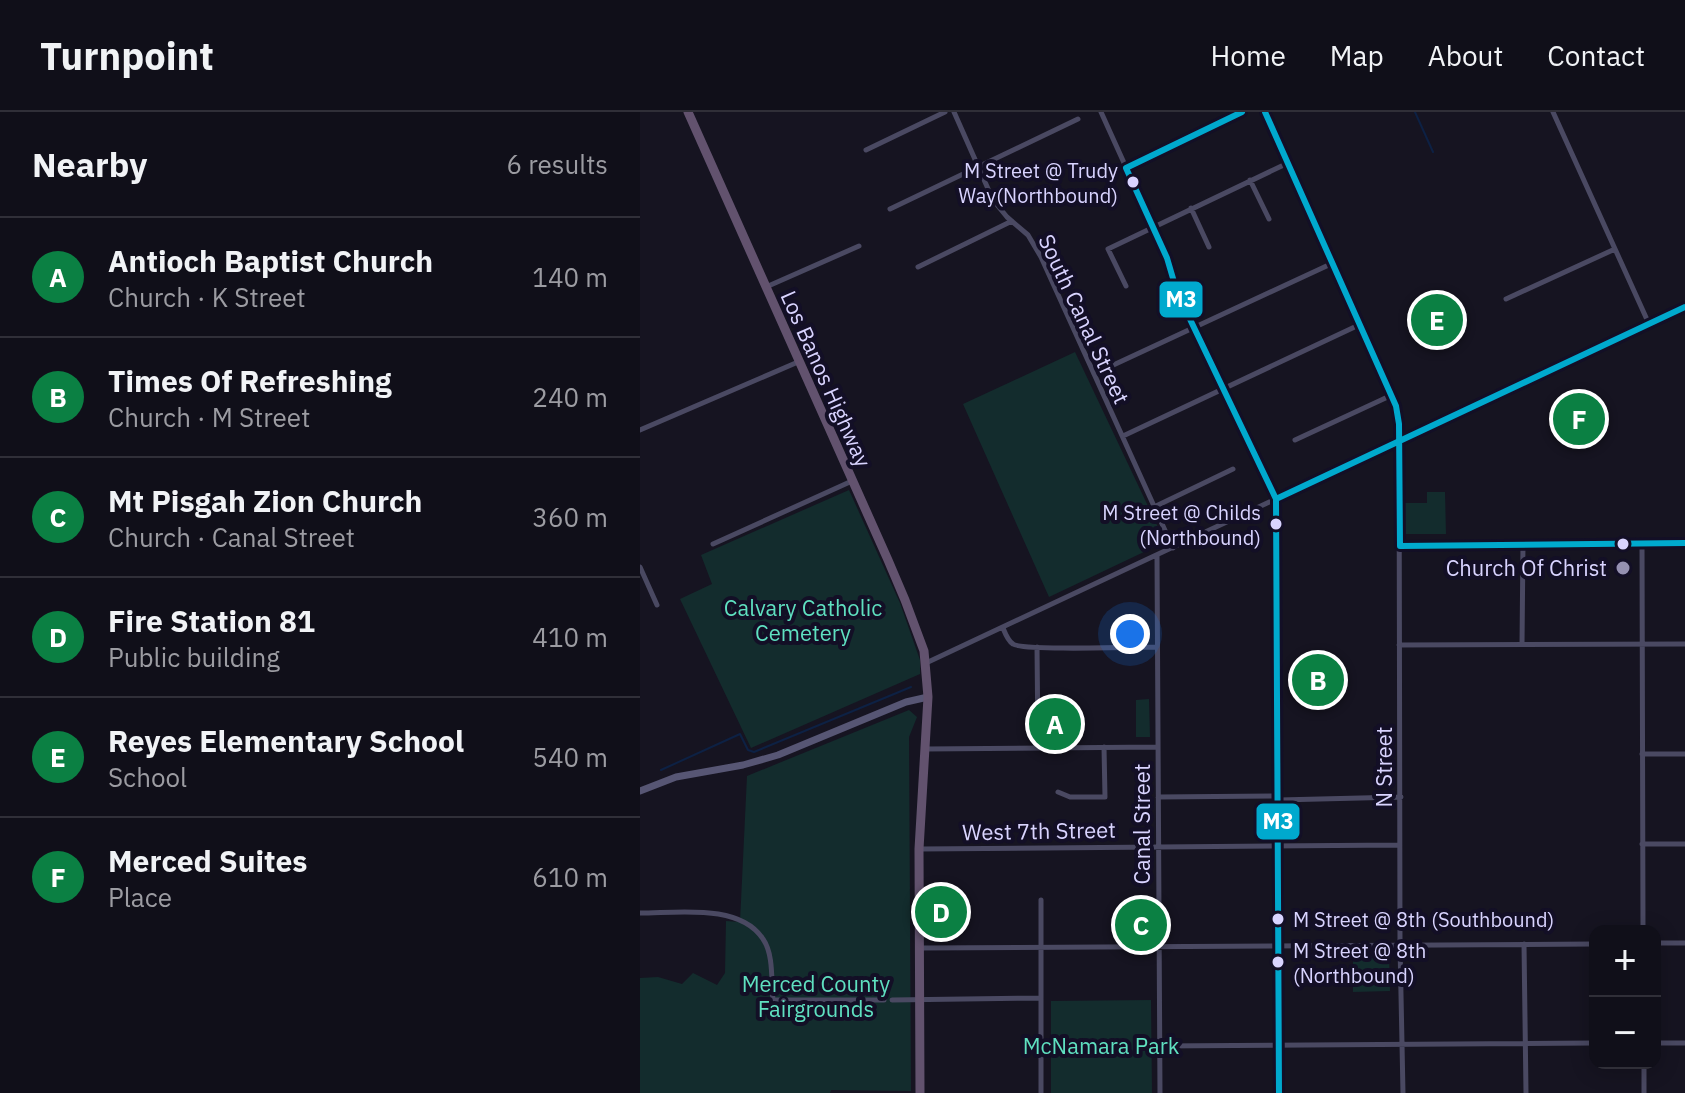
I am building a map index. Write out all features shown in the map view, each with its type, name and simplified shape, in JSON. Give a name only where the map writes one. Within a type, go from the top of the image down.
[{"type":"highway","name":"Los Banos Highway","points":[[688,112],[905,600],[926,663],[928,697],[919,849],[920,1093]]},
{"type":"main road","points":[[640,791],[679,776],[743,765],[778,755],[906,702],[928,697]]},
{"type":"street","points":[[866,150],[945,112]]},
{"type":"street","name":"South Canal Street","points":[[954,112],[997,206],[1035,245],[1173,548]]},
{"type":"street","points":[[1101,112],[1167,258],[1177,292],[1276,499],[1279,1093]]},
{"type":"street","points":[[1126,168],[1242,112]]},
{"type":"street","name":"N Street","points":[[1265,112],[1361,324],[1399,417],[1403,1093]]},
{"type":"street","points":[[1553,112],[1649,324]]},
{"type":"street","points":[[890,209],[1078,119]]},
{"type":"street","points":[[1126,286],[1108,249],[1288,163]]},
{"type":"street","points":[[1250,180],[1269,219]]},
{"type":"street","points":[[1191,208],[1209,247]]},
{"type":"street","points":[[918,267],[1012,221]]},
{"type":"street","points":[[765,287],[859,246]]},
{"type":"street","points":[[1506,299],[1615,249]]},
{"type":"street","points":[[1094,374],[1333,263]]},
{"type":"street","points":[[926,663],[1685,307]]},
{"type":"street","points":[[1122,436],[1361,324]]},
{"type":"street","points":[[640,430],[798,362]]},
{"type":"street","points":[[1295,440],[1392,395]]},
{"type":"street","points":[[1154,507],[1233,469]]},
{"type":"street","points":[[713,544],[852,481]]},
{"type":"street","points":[[1642,543],[1643,925]]},
{"type":"street","points":[[1400,546],[1685,543]]},
{"type":"street","points":[[1522,644],[1523,544]]},
{"type":"street","name":"Canal Street","points":[[1157,556],[1160,1093]]},
{"type":"street","points":[[640,567],[657,605]]},
{"type":"street","points":[[1003,628],[1015,645],[1157,647]]},
{"type":"street","points":[[1399,645],[1685,644]]},
{"type":"street","points":[[1037,647],[1038,747]]},
{"type":"street","points":[[1058,792],[1070,797],[1105,797],[1104,747]]},
{"type":"street","points":[[925,749],[1158,747]]},
{"type":"street","points":[[1642,754],[1685,754]]},
{"type":"street","points":[[1158,797],[1401,797]]},
{"type":"street","points":[[1642,844],[1685,844]]},
{"type":"street","name":"West 7th Street","points":[[919,849],[1400,845]]},
{"type":"street","points":[[1041,900],[1041,1093]]},
{"type":"street","points":[[640,913],[719,913],[746,923],[763,938],[769,955],[773,1000],[884,1000]]},
{"type":"street","points":[[1661,943],[1685,943]]},
{"type":"street","points":[[1524,944],[1526,1093]]},
{"type":"street","points":[[919,948],[1589,944]]},
{"type":"street","points":[[892,1000],[1041,998]]},
{"type":"street","points":[[1160,1046],[1589,1043]]},
{"type":"street","points":[[1661,1043],[1685,1043]]},
{"type":"street","points":[[1644,1069],[1644,1093]]},
{"type":"green space","points":[[1075,352],[1165,542],[1049,597],[963,404]]},
{"type":"green space","name":"Calvary Catholic Cemetery","points":[[849,490],[900,603],[920,660],[920,674],[751,748],[680,599],[712,584],[701,555]]},
{"type":"green space","points":[[1427,492],[1445,492],[1446,534],[1405,534],[1405,503],[1427,503]]},
{"type":"green space","points":[[1149,699],[1150,737],[1136,737],[1136,700]]},
{"type":"green space","name":"Merced County Fairgrounds","points":[[909,710],[917,717],[909,737],[911,1091],[640,1093],[640,978],[658,977],[682,984],[693,973],[717,985],[725,973],[726,921],[740,922],[747,776]]},
{"type":"green space","points":[[1389,955],[1390,991],[1353,992],[1353,956]]},
{"type":"green space","name":"McNamara Park","points":[[1151,1000],[1152,1093],[1051,1093],[1051,1001]]},
{"type":"waterway","points":[[1415,112],[1433,152]]},
{"type":"waterway","points":[[661,770],[740,734],[748,750],[754,752],[911,687]]},
{"type":"transit line","name":"M3","points":[[1242,112],[1126,168],[1167,258],[1177,292],[1276,499],[1279,1093]]},
{"type":"transit line","name":"M3","points":[[1265,112],[1396,406],[1399,424],[1400,546],[1685,543]]},
{"type":"transit line","name":"M3","points":[[1276,499],[1685,307]]},
{"type":"place","name":"M Street @ Trudy Way(Northbound)","points":[[1133,182]]},
{"type":"place","name":"Reyes Elementary School","points":[[1437,320]]},
{"type":"place","name":"Merced Suites","points":[[1579,419]]},
{"type":"place","name":"M Street @ Childs (Northbound)","points":[[1276,524]]},
{"type":"place","name":"Church Of Christ","points":[[1623,568]]},
{"type":"place","name":"Times Of Refreshing","points":[[1318,680]]},
{"type":"place","name":"Antioch Baptist Church","points":[[1055,724]]},
{"type":"place","name":"Fire Station 81","points":[[941,912]]},
{"type":"place","name":"M Street @ 8th (Southbound)","points":[[1278,919]]},
{"type":"place","name":"Mt Pisgah Zion Church","points":[[1141,925]]},
{"type":"place","name":"M Street @ 8th (Northbound)","points":[[1278,962]]}]
